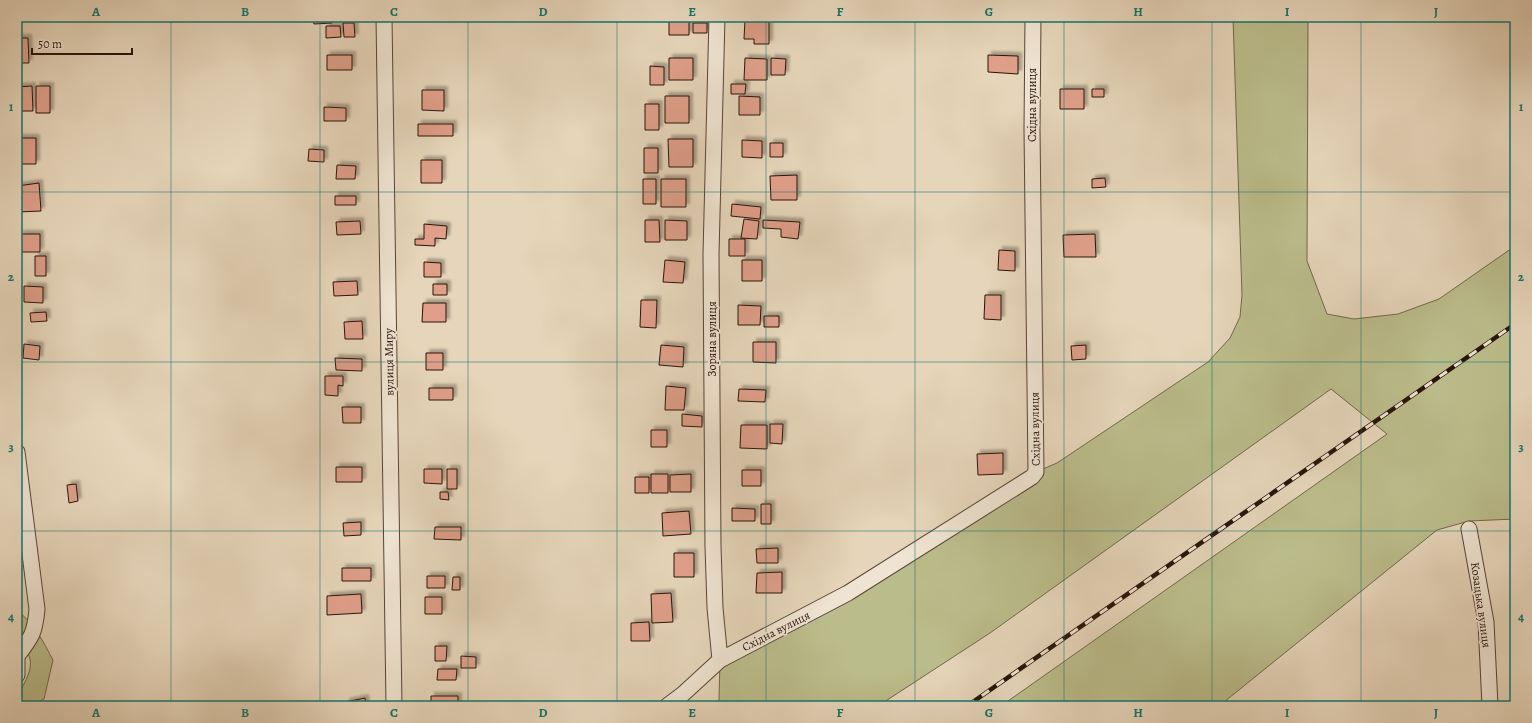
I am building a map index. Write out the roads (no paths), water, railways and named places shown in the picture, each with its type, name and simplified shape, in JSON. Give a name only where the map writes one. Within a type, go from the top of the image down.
[{"type":"street","name":"вулиця Миру","points":[[384,17],[394,706]]},
{"type":"street","name":"Зоряна вулиця","points":[[717,17],[712,254],[712,355],[713,569],[720,660]]},
{"type":"street","name":"Східна вулиця","points":[[720,660],[848,593],[1032,477],[1036,472],[1032,129],[1033,17]]},
{"type":"street","points":[[17,452],[37,610],[35,628],[31,638],[18,654],[17,675]]},
{"type":"street","name":"Козацька вулиця","points":[[1469,529],[1486,622],[1490,706]]},
{"type":"street","points":[[668,706],[720,660]]},
{"type":"railway","points":[[967,706],[1515,324]]}]
